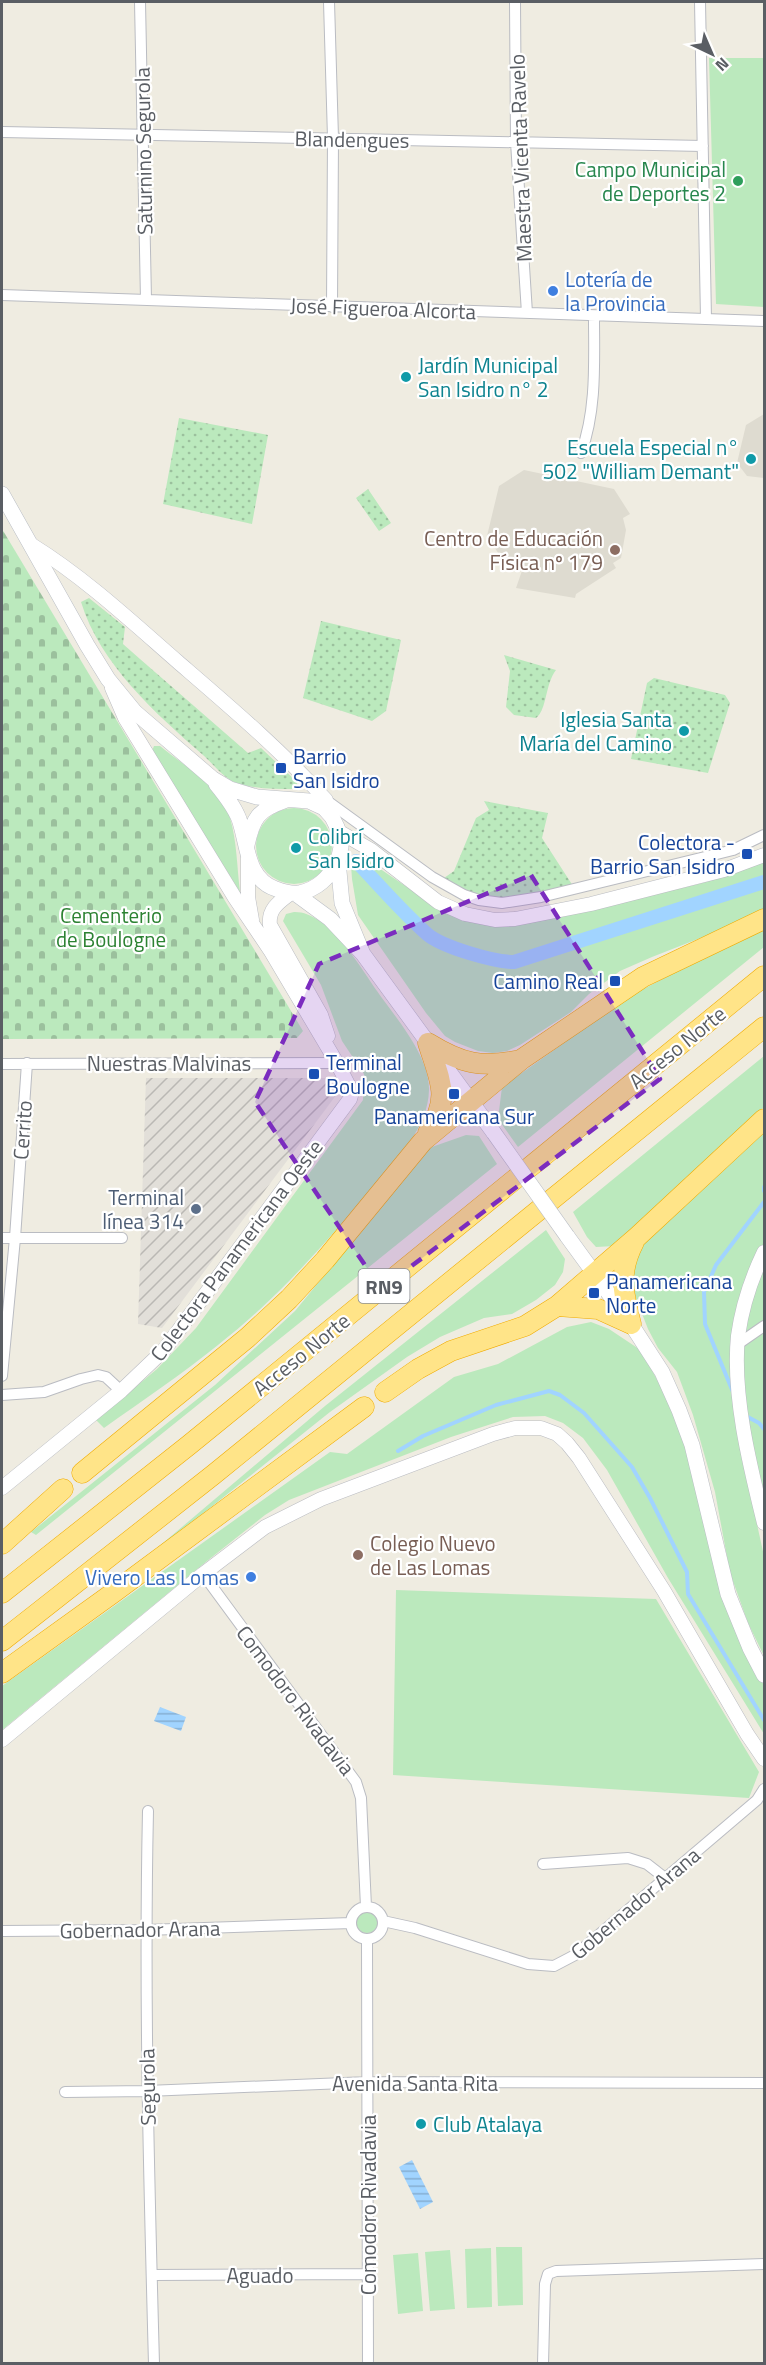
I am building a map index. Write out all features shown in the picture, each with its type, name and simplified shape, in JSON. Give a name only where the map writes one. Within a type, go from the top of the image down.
[{"type":"highway","points":[[423,1141],[522,1059],[643,977],[765,919]]},
{"type":"highway","name":"Acceso Norte","points":[[2,1593],[189,1445],[765,976]]},
{"type":"highway","name":"Acceso Norte","points":[[2,1641],[213,1475],[765,1027]]},
{"type":"highway","points":[[428,1043],[447,1054],[473,1063],[494,1065],[522,1059]]},
{"type":"highway","points":[[82,1473],[247,1338],[289,1299],[325,1260],[423,1141],[438,1117],[442,1100],[441,1084],[428,1043]]},
{"type":"highway","points":[[385,1392],[417,1370],[451,1351],[525,1326],[557,1306],[637,1237],[765,1119]]},
{"type":"highway","points":[[631,1324],[624,1293],[623,1274],[626,1257],[637,1237]]},
{"type":"highway","points":[[557,1306],[598,1309],[631,1324]]},
{"type":"highway","points":[[2,1673],[364,1407]]},
{"type":"highway","points":[[2,1544],[63,1489]]},
{"type":"main road","points":[[2,494],[108,679],[135,712],[213,779],[231,803],[239,819],[247,853],[256,875],[272,888],[293,893],[330,919],[363,954],[631,1324],[662,1372],[679,1410],[692,1445],[728,1594],[750,1647],[765,1675]]},
{"type":"main road","points":[[213,779],[243,795],[325,804],[338,831],[341,847],[338,861],[329,877],[315,888],[293,893]]},
{"type":"main road","points":[[247,853],[252,825],[258,815],[267,807],[290,799]]},
{"type":"main road","points":[[338,861],[342,903],[363,954]]},
{"type":"street","name":"Saturnino Segurola","points":[[140,2],[146,300]]},
{"type":"street","points":[[329,2],[333,138],[332,307]]},
{"type":"street","name":"Maestra Vicenta Ravelo","points":[[515,2],[516,142],[527,314]]},
{"type":"street","points":[[700,2],[706,320]]},
{"type":"street","name":"Blandengues","points":[[2,132],[703,146]]},
{"type":"street","name":"José Figueroa Alcorta","points":[[2,295],[765,321]]},
{"type":"street","points":[[581,453],[588,433],[593,390],[594,316]]},
{"type":"street","points":[[32,545],[67,567],[254,729],[308,780],[325,804],[346,816],[432,877],[464,895],[479,900],[502,903],[541,897],[733,850],[765,835]]},
{"type":"street","points":[[108,679],[125,718],[337,1063]]},
{"type":"street","points":[[338,831],[371,850],[438,902],[465,914],[495,920],[515,919],[591,904],[724,870],[765,855]]},
{"type":"street","points":[[247,853],[249,909],[254,925]]},
{"type":"street","points":[[293,893],[273,908],[269,919],[270,925],[321,1015],[337,1063]]},
{"type":"street","name":"Cerrito","points":[[2,1376],[15,1238],[27,1063]]},
{"type":"street","name":"Nuestras Malvinas","points":[[2,1064],[337,1063]]},
{"type":"street","name":"Colectora Panamericana Oeste","points":[[2,1488],[149,1366],[182,1327],[350,1099],[352,1092],[350,1086],[337,1063]]},
{"type":"street","points":[[2,1238],[122,1239]]},
{"type":"street","points":[[765,1252],[756,1270],[745,1306],[738,1344],[738,1378],[748,1457],[765,1523]]},
{"type":"street","points":[[738,1344],[765,1326]]},
{"type":"street","points":[[2,1395],[44,1392],[81,1379],[98,1376],[106,1377],[121,1391]]},
{"type":"street","points":[[2,1740],[202,1574],[266,1527],[321,1499],[493,1434],[515,1428],[541,1428],[557,1434],[579,1458],[658,1582],[747,1734],[765,1759]]},
{"type":"street","name":"Comodoro Rivadavia","points":[[202,1574],[356,1782],[361,1798],[366,1907]]},
{"type":"street","name":"Gobernador Arana","points":[[383,1921],[415,1928],[528,1964],[554,1966],[575,1955],[757,1800],[765,1790]]},
{"type":"street","name":"Segurola","points":[[148,1811],[145,1930],[154,2364]]},
{"type":"street","points":[[543,1864],[628,1858],[647,1864],[665,1878]]},
{"type":"street","points":[[366,1907],[375,1909],[383,1921],[377,1935],[367,1939],[354,1932],[351,1923],[357,1911],[366,1907]]},
{"type":"street","name":"Gobernador Arana","points":[[2,1931],[145,1930],[351,1923]]},
{"type":"street","name":"Comodoro Rivadavia","points":[[367,1939],[368,2364]]},
{"type":"street","name":"Avenida Santa Rita","points":[[65,2092],[368,2082],[765,2083]]},
{"type":"street","points":[[543,2364],[545,2284],[548,2274],[556,2271],[765,2264]]},
{"type":"street","name":"Aguado","points":[[152,2275],[368,2274]]},
{"type":"highlighted area","points":[[531,875],[660,1079],[381,1289],[255,1102],[319,964]]},
{"type":"shaded area","points":[[764,414],[764,478],[747,476],[737,463],[746,425]]},
{"type":"shaded area","points":[[524,470],[614,489],[630,514],[623,518],[626,530],[621,558],[613,563],[616,568],[576,594],[575,598],[516,588],[524,565],[518,557],[506,565],[487,536],[499,486]]},
{"type":"shaded area","name":"Terminal línea 314","points":[[146,1078],[329,1078],[337,1094],[162,1328],[138,1324]]},
{"type":"green space","name":"Campo Municipal de Deportes 2","points":[[709,58],[764,58],[764,307],[716,304]]},
{"type":"green space","points":[[179,418],[268,435],[252,524],[163,504]]},
{"type":"green space","points":[[368,489],[391,523],[379,531],[356,498]]},
{"type":"green space","name":"Cementerio de Boulogne","points":[[2,529],[303,1031],[297,1038],[2,1039]]},
{"type":"green space","points":[[89,598],[125,627],[123,644],[248,753],[261,748],[296,781],[298,786],[293,789],[256,787],[234,782],[222,773],[166,722],[115,667],[90,625],[81,602]]},
{"type":"green space","points":[[321,621],[401,640],[386,711],[372,721],[303,698]]},
{"type":"green space","points":[[504,655],[556,670],[540,714],[536,718],[514,715],[506,707],[510,671]]},
{"type":"green space","points":[[654,678],[725,695],[730,703],[708,773],[631,759],[647,683]]},
{"type":"green space","points":[[154,746],[160,746],[201,778],[226,807],[234,836],[240,892],[152,751]]},
{"type":"green space","points":[[484,801],[548,813],[542,838],[573,886],[507,898],[478,894],[444,878],[454,871],[476,818],[489,810]]},
{"type":"green space","points":[[294,808],[309,811],[321,819],[329,831],[332,846],[329,861],[321,873],[309,881],[294,884],[279,881],[267,873],[259,861],[256,846],[259,831],[267,819],[279,811]]},
{"type":"green space","points":[[362,856],[425,899],[466,920],[618,901],[655,894],[692,886],[764,862],[764,909],[620,971],[589,994],[571,1012],[520,1045],[507,1051],[493,1053],[478,1051],[445,1036],[426,1013],[358,915],[351,865],[355,857]]},
{"type":"green space","points":[[294,912],[307,914],[331,930],[352,955],[402,1025],[418,1051],[428,1077],[429,1090],[424,1117],[411,1140],[394,1162],[340,1226],[282,1288],[204,1356],[104,1428],[96,1420],[157,1369],[196,1328],[363,1100],[364,1074],[342,1041],[321,985],[283,921],[286,914]]},
{"type":"green space","points":[[764,926],[764,947],[518,1147],[498,1119],[502,1087],[630,996]]},
{"type":"green space","points":[[764,1056],[764,1107],[615,1246],[596,1247],[587,1237],[573,1212]]},
{"type":"green space","points":[[764,1129],[764,1244],[755,1263],[735,1328],[738,1438],[764,1556],[764,1656],[748,1623],[730,1573],[715,1492],[693,1415],[677,1372],[658,1348],[630,1283],[631,1267],[650,1235]]},
{"type":"green space","points":[[466,1135],[479,1136],[497,1164],[36,1535],[31,1532],[215,1385],[295,1311],[429,1148]]},
{"type":"green space","points":[[546,1230],[565,1259],[563,1272],[555,1285],[536,1300],[512,1314],[484,1318],[440,1337],[407,1357],[330,1412],[111,1587],[325,1406]]},
{"type":"green space","points":[[764,1264],[764,1506],[744,1400],[743,1356],[747,1317]]},
{"type":"green space","points":[[591,1322],[609,1329],[642,1351],[676,1416],[749,1660],[764,1685],[764,1734],[668,1578],[607,1470],[583,1438],[563,1423],[545,1416],[513,1417],[451,1437],[289,1500],[265,1515],[207,1561],[2,1730],[2,1686],[330,1452],[347,1454],[454,1377],[498,1364],[567,1327]]},
{"type":"green space","points":[[396,1590],[656,1599],[759,1772],[749,1798],[393,1775]]},
{"type":"green space","points":[[363,1911],[371,1911],[378,1918],[378,1926],[371,1933],[363,1933],[356,1926],[356,1918]]},
{"type":"green space","points":[[496,2247],[522,2247],[523,2305],[498,2306]]},
{"type":"green space","points":[[491,2248],[492,2307],[467,2308],[465,2249]]},
{"type":"green space","points":[[450,2250],[455,2309],[430,2311],[425,2252]]},
{"type":"green space","points":[[418,2253],[423,2311],[398,2314],[393,2255]]},
{"type":"water","points":[[160,1707],[186,1717],[181,1731],[154,1721]]},
{"type":"water","points":[[412,2160],[433,2202],[420,2209],[399,2167]]},
{"type":"waterway","points":[[356,861],[409,917],[434,939],[469,953],[514,962],[764,882]]},
{"type":"waterway","points":[[733,1392],[705,1324],[704,1292],[716,1265],[764,1202]]},
{"type":"waterway","points":[[398,1451],[423,1436],[496,1405],[549,1391],[560,1395],[584,1413],[632,1467],[687,1572],[688,1594],[764,1720]]},
{"type":"waterway","points":[[746,1416],[759,1423],[764,1429]]},
{"type":"place","name":"Campo Municipal de Deportes 2","points":[[738,181]]},
{"type":"place","name":"Lotería de la Provincia","points":[[553,291]]},
{"type":"place","name":"Jardín Municipal San Isidro n° 2","points":[[406,377]]},
{"type":"place","name":"Escuela Especial n° 502 \"William Demant\"","points":[[751,459]]},
{"type":"place","name":"Centro de Educación Física nº 179","points":[[615,550]]},
{"type":"place","name":"Iglesia Santa María del Camino","points":[[684,731]]},
{"type":"place","name":"Barrio San Isidro","points":[[281,768]]},
{"type":"place","name":"Colibrí San Isidro","points":[[296,848]]},
{"type":"place","name":"Colectora - Barrio San Isidro","points":[[747,854]]},
{"type":"place","name":"Camino Real","points":[[615,981]]},
{"type":"place","name":"Terminal Boulogne","points":[[314,1074]]},
{"type":"place","name":"Panamericana Sur","points":[[454,1094]]},
{"type":"place","name":"Terminal línea 314","points":[[196,1209]]},
{"type":"place","name":"Panamericana Norte","points":[[594,1293]]},
{"type":"place","name":"Colegio Nuevo de Las Lomas","points":[[358,1555]]},
{"type":"place","name":"Vivero Las Lomas","points":[[251,1577]]},
{"type":"place","name":"Club Atalaya","points":[[421,2124]]}]
